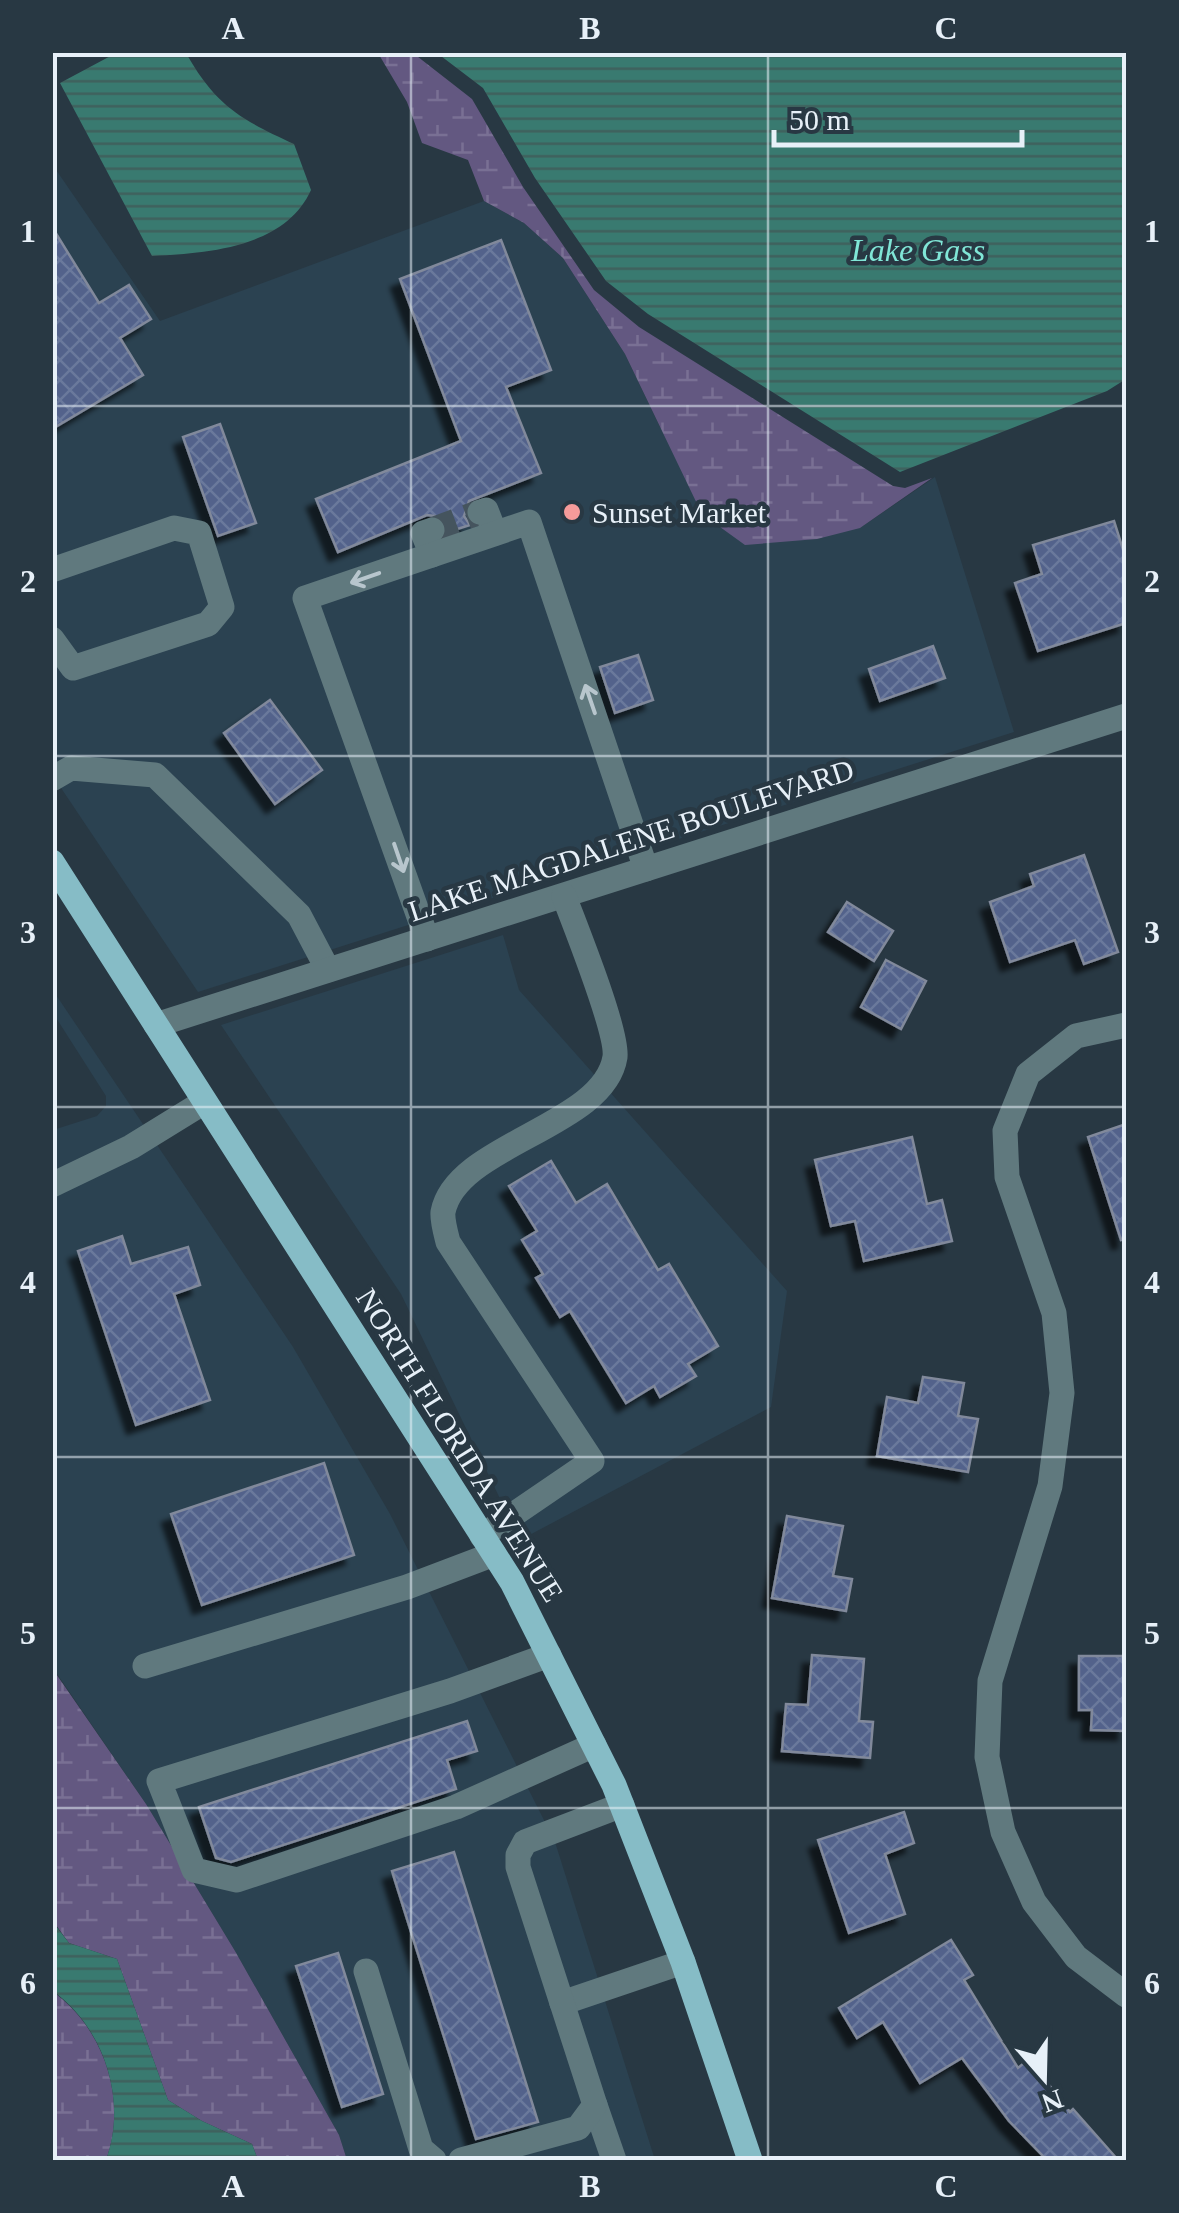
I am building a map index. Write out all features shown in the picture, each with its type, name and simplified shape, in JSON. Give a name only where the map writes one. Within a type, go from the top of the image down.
[{"type":"main road","name":"NORTH FLORIDA AVENUE","points":[[52,862],[488,1545],[548,1655],[622,1804],[683,1962],[750,2160]]},
{"type":"street","points":[[427,939],[305,598],[487,523],[529,522],[646,869]]},
{"type":"street","points":[[52,570],[174,528],[199,533],[222,607],[208,624],[72,668],[52,639]]},
{"type":"street","name":"LAKE MAGDALENE BOULEVARD","points":[[156,1026],[1126,716]]},
{"type":"street","points":[[52,778],[72,768],[154,775],[300,914],[328,970]]},
{"type":"street","points":[[145,1666],[407,1587],[488,1545],[592,1461],[448,1242],[443,1212],[455,1190],[474,1170],[580,1104],[608,1082],[616,1052],[564,896]]},
{"type":"street","points":[[1126,1024],[1076,1036],[1028,1074],[1005,1130],[1008,1177],[1054,1314],[1062,1394],[1050,1486],[990,1680],[988,1757],[1003,1832],[1034,1902],[1076,1957],[1126,1995]]},
{"type":"street","points":[[52,1185],[132,1147],[204,1102]]},
{"type":"street","points":[[548,1655],[450,1690],[160,1781],[194,1870],[237,1880],[456,1807],[594,1745]]},
{"type":"street","points":[[614,2160],[518,1867],[518,1854],[525,1842],[622,1804]]},
{"type":"street","points":[[562,2003],[683,1962]]},
{"type":"street","points":[[366,1971],[422,2150],[434,2160]]},
{"type":"street","points":[[461,2160],[578,2128],[594,2105]]},
{"type":"shaded area","points":[[52,164],[160,321],[484,201],[524,223],[563,258],[625,354],[660,427],[860,528],[935,477],[1014,732],[198,992],[53,776]]},
{"type":"shaded area","points":[[503,935],[519,990],[787,1291],[771,1407],[520,1540],[401,1294],[221,1025]]},
{"type":"shaded area","points":[[52,989],[293,1347],[390,1514],[555,1842],[655,2160],[347,2160],[339,2135],[235,1951],[146,1804],[53,1668],[53,1130],[97,1116],[106,1106],[106,1096],[53,1013]]},
{"type":"green space","points":[[378,53],[413,53],[472,99],[523,187],[594,290],[639,327],[893,486],[905,488],[932,478],[860,528],[817,539],[745,545],[702,514],[625,354],[563,258],[524,223],[484,201],[468,160],[422,143],[407,102]]},
{"type":"green space","points":[[52,1668],[146,1804],[235,1951],[339,2135],[347,2160],[258,2160],[252,2144],[168,2100],[117,1959],[69,1943],[53,1921]]},
{"type":"green space","points":[[52,1991],[85,2025],[107,2067],[114,2113],[106,2160],[53,2160]]},
{"type":"water","points":[[118,52],[186,53],[208,86],[231,109],[294,144],[311,190],[299,209],[264,236],[242,244],[152,256],[60,83]]},
{"type":"water","name":"Lake Gass","points":[[437,53],[1126,53],[1126,379],[1107,391],[900,472],[648,314],[606,281],[535,178],[483,88]]},
{"type":"water","points":[[52,1921],[69,1943],[117,1959],[168,2100],[252,2144],[258,2160],[106,2160],[114,2113],[107,2067],[86,2025],[53,1991]]},
{"type":"building","points":[[52,227],[99,303],[129,285],[151,319],[120,338],[143,375],[52,429]]},
{"type":"building","points":[[501,240],[551,370],[506,387],[541,473],[469,501],[464,516],[470,525],[448,532],[442,517],[427,515],[338,552],[316,499],[461,441],[400,279]]},
{"type":"building","points":[[220,424],[256,523],[218,536],[183,437]]},
{"type":"building","points":[[1114,521],[1126,559],[1126,623],[1038,651],[1015,583],[1042,574],[1033,545]]},
{"type":"building","points":[[933,646],[945,678],[880,701],[869,669]]},
{"type":"building","points":[[638,655],[653,700],[615,713],[600,667]]},
{"type":"building","points":[[270,700],[322,770],[275,804],[224,733]]},
{"type":"building","points":[[1084,855],[1118,952],[1084,964],[1075,940],[1010,962],[990,902],[1034,886],[1030,874]]},
{"type":"building","points":[[847,902],[893,931],[874,961],[828,932]]},
{"type":"building","points":[[886,960],[926,981],[901,1029],[861,1007]]},
{"type":"building","points":[[1126,1124],[1126,1239],[1121,1240],[1088,1137]]},
{"type":"building","points":[[912,1137],[927,1204],[942,1200],[952,1241],[864,1261],[855,1221],[831,1226],[815,1160]]},
{"type":"building","points":[[551,1161],[576,1203],[607,1184],[658,1270],[669,1264],[718,1346],[688,1364],[696,1376],[660,1397],[654,1386],[626,1403],[570,1311],[560,1317],[536,1278],[543,1274],[522,1240],[537,1231],[509,1186]]},
{"type":"building","points":[[122,1236],[131,1264],[188,1247],[200,1285],[174,1294],[210,1400],[136,1425],[78,1251]]},
{"type":"building","points":[[923,1377],[964,1383],[958,1416],[978,1419],[968,1472],[877,1456],[887,1397],[918,1403]]},
{"type":"building","points":[[324,1463],[354,1555],[202,1605],[171,1514]]},
{"type":"building","points":[[787,1516],[843,1526],[833,1576],[852,1579],[846,1611],[772,1598]]},
{"type":"building","points":[[812,1655],[864,1659],[859,1721],[873,1722],[870,1758],[782,1751],[786,1704],[808,1705]]},
{"type":"building","points":[[1079,1656],[1126,1656],[1126,1731],[1091,1730],[1092,1710],[1079,1710]]},
{"type":"building","points":[[467,1721],[477,1751],[447,1760],[456,1789],[231,1862],[216,1858],[199,1807]]},
{"type":"building","points":[[904,1812],[914,1843],[885,1854],[905,1914],[849,1933],[818,1840]]},
{"type":"building","points":[[454,1852],[538,2122],[476,2139],[392,1871]]},
{"type":"building","points":[[951,1940],[973,1975],[964,1980],[1018,2068],[1029,2059],[1070,2112],[1073,2109],[1118,2160],[1047,2160],[1009,2121],[962,2058],[920,2083],[883,2022],[857,2038],[839,2008]]},
{"type":"building","points":[[338,1953],[383,2094],[342,2107],[296,1966]]},
{"type":"tunnel","points":[[432,530],[480,512]]},
{"type":"place","name":"Sunset Market","points":[[572,512]]}]
